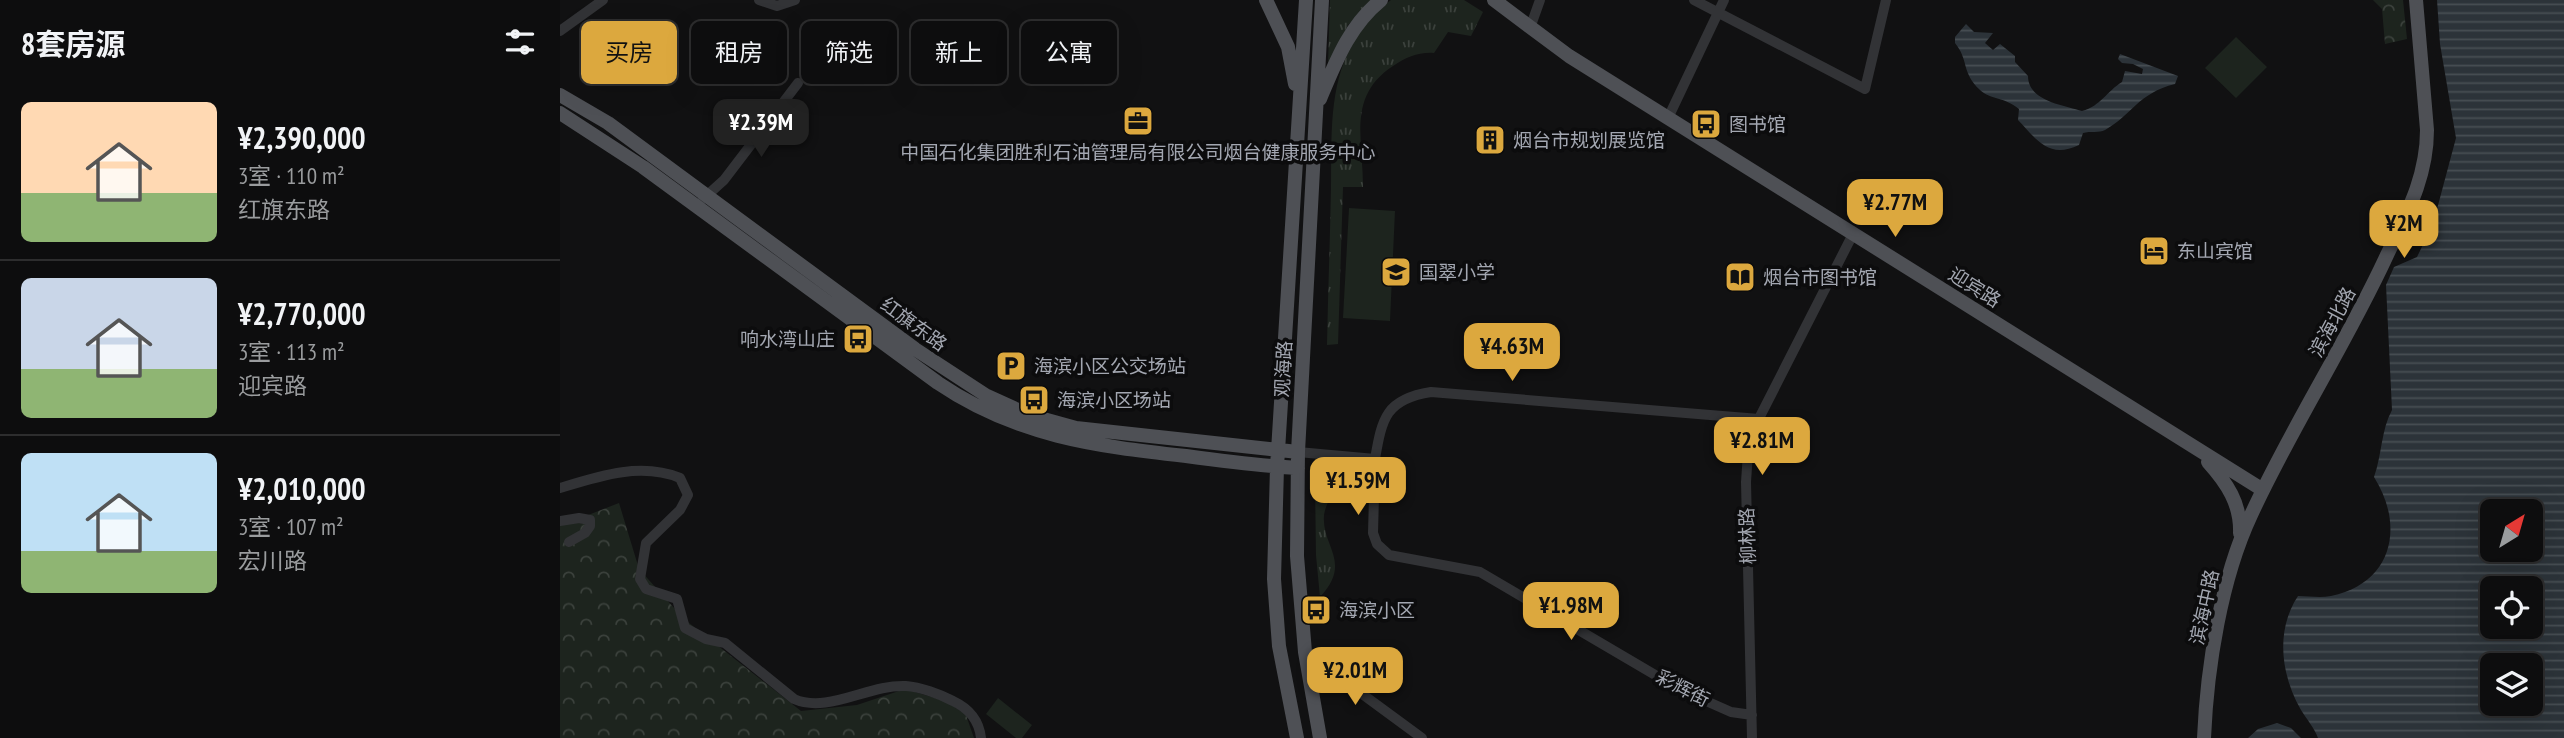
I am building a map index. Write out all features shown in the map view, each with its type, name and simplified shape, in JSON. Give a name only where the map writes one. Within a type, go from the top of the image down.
[{"type":"main road","points":[[1266,0],[1288,47],[1298,112]]},
{"type":"main road","points":[[1298,112],[1306,0]]},
{"type":"main road","name":"观海路","points":[[1320,738],[1305,652],[1297,556],[1298,452],[1322,0]]},
{"type":"main road","points":[[1317,107],[1350,32],[1364,14],[1381,0]]},
{"type":"main road","points":[[1481,0],[1509,14]]},
{"type":"main road","name":"迎宾路","points":[[1494,0],[1509,14],[1668,118],[2263,490]]},
{"type":"main road","name":"滨海北路","points":[[2263,490],[2362,309],[2417,195],[2427,147],[2427,130],[2416,0]]},
{"type":"main road","name":"红旗东路","points":[[560,95],[608,123],[701,200],[948,391],[1013,424],[1072,441],[1298,468]]},
{"type":"main road","name":"观海路","points":[[1277,467],[1298,112]]},
{"type":"main road","name":"红旗东路","points":[[560,113],[701,200],[987,397],[1029,415],[1076,428],[1298,452]]},
{"type":"main road","points":[[2196,448],[2223,478],[2232,495],[2240,517],[2239,541]]},
{"type":"main road","points":[[1277,467],[1274,579],[1276,617],[1297,738]]},
{"type":"main road","name":"滨海中路","points":[[2204,738],[2218,628],[2239,541],[2263,490]]},
{"type":"street","points":[[560,31],[603,0]]},
{"type":"street","points":[[759,0],[777,6],[795,0]]},
{"type":"street","points":[[1530,28],[1540,0]]},
{"type":"street","points":[[1694,0],[1865,89],[1886,0]]},
{"type":"street","points":[[1668,118],[1724,0]]},
{"type":"street","points":[[701,200],[724,180],[799,83]]},
{"type":"street","name":"柳林路","points":[[1752,738],[1746,482],[1749,438],[1853,234]]},
{"type":"street","points":[[1298,452],[1375,459],[1378,439],[1391,408],[1405,396],[1430,392],[1759,419]]},
{"type":"street","name":"彩辉街","points":[[1375,459],[1373,533],[1377,544],[1389,555],[1480,572],[1679,689],[1731,712],[1752,715]]},
{"type":"street","points":[[560,488],[628,470],[669,473],[680,478],[688,495],[680,510],[646,543],[640,579],[646,589],[677,599],[685,628],[706,639],[725,643],[794,699],[806,705],[877,689],[907,686],[964,706],[974,718],[981,738]]},
{"type":"street","points":[[560,522],[579,518],[590,520],[590,526],[585,533],[569,542]]},
{"type":"street","points":[[1305,652],[1422,738]]},
{"type":"green space","points":[[1330,0],[1375,0],[1348,25],[1328,66]]},
{"type":"green space","points":[[1391,0],[1464,0],[1483,12],[1471,36],[1448,32],[1434,53],[1418,54],[1398,63],[1379,78],[1369,91],[1363,105],[1360,136],[1363,187],[1343,187],[1338,344],[1327,345],[1332,139],[1337,86],[1356,37],[1371,17]]},
{"type":"green space","points":[[2373,0],[2403,0],[2407,39],[2385,44],[2382,9]]},
{"type":"green space","points":[[2236,37],[2267,67],[2236,98],[2205,68]]},
{"type":"green space","points":[[1349,208],[1395,211],[1390,321],[1343,318]]},
{"type":"green space","points":[[1325,470],[1343,470],[1324,515],[1324,526],[1335,564],[1330,585],[1320,597],[1316,555],[1315,478]]},
{"type":"green space","points":[[619,503],[639,569],[684,619],[801,711],[857,705],[905,689],[948,702],[966,715],[974,738],[560,738],[560,526]]},
{"type":"green space","points":[[998,698],[1032,725],[1022,738],[1016,738],[986,714]]},
{"type":"shaded area","points":[[2437,0],[2564,0],[2564,738],[2318,738],[2294,696],[2285,668],[2283,653],[2286,624],[2298,596],[2327,597],[2352,589],[2368,579],[2380,566],[2387,550],[2389,514],[2384,496],[2374,477],[2392,410],[2386,285],[2394,267],[2417,257],[2433,224],[2456,138],[2440,44]]},
{"type":"shaded area","points":[[1966,24],[1974,32],[1993,33],[1985,43],[1993,50],[2000,44],[2015,56],[2015,62],[2028,76],[2034,91],[2040,96],[2082,111],[2094,106],[2122,82],[2125,71],[2142,74],[2143,69],[2122,63],[2118,59],[2120,54],[2178,76],[2175,84],[2152,93],[2105,130],[2083,133],[2079,145],[2069,149],[2052,149],[2038,141],[2018,120],[2019,109],[2009,102],[1989,96],[1974,84],[1955,43],[1955,37]]},
{"type":"shaded area","points":[[2277,723],[2291,728],[2301,738],[2248,738],[2258,729]]},
{"type":"place","name":"中国石化集团胜利石油管理局有限公司烟台健康服务中心","points":[[1138,121]]},
{"type":"place","name":"图书馆","points":[[1706,124]]},
{"type":"place","name":"烟台市规划展览馆","points":[[1490,140]]},
{"type":"place","name":"东山宾馆","points":[[2154,251]]},
{"type":"place","name":"国翠小学","points":[[1396,272]]},
{"type":"place","name":"烟台市图书馆","points":[[1740,277]]},
{"type":"place","name":"响水湾山庄","points":[[858,339]]},
{"type":"place","name":"海滨小区公交场站","points":[[1011,366]]},
{"type":"place","name":"海滨小区场站","points":[[1034,400]]},
{"type":"place","name":"海滨小区","points":[[1316,610]]}]
